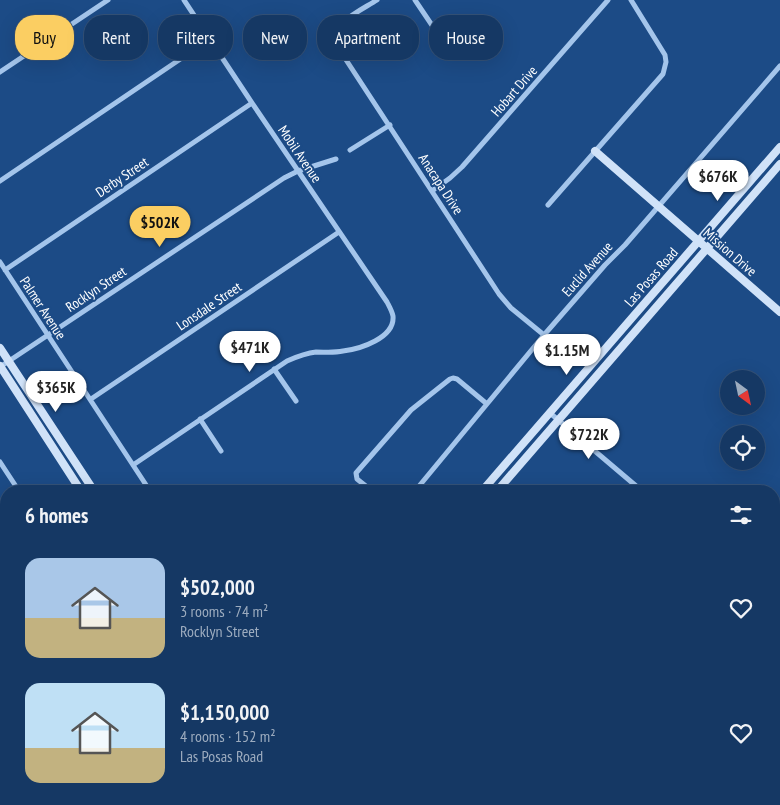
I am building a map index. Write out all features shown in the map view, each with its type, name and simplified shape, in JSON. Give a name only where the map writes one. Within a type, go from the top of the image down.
[{"type":"main road","name":"Las Posas Road","points":[[487,485],[780,148]]},
{"type":"main road","name":"Mission Drive","points":[[595,151],[780,312]]},
{"type":"main road","name":"Las Posas Road","points":[[501,485],[780,164]]},
{"type":"main road","points":[[0,348],[90,485]]},
{"type":"main road","points":[[0,366],[77,485]]},
{"type":"street","points":[[0,72],[108,0]]},
{"type":"street","name":"Mobil Avenue","points":[[184,0],[194,15]]},
{"type":"street","name":"Anacapa Drive","points":[[377,0],[342,23],[337,33],[337,46],[499,294],[511,308],[544,335]]},
{"type":"street","points":[[415,0],[429,21]]},
{"type":"street","name":"Hobart Drive","points":[[432,191],[450,178],[462,166],[608,0]]},
{"type":"street","points":[[548,205],[661,78],[666,62],[665,55],[631,0]]},
{"type":"street","points":[[0,181],[179,60]]},
{"type":"street","name":"Mobil Avenue","points":[[224,60],[392,312],[392,322],[389,329],[382,336],[364,346],[345,351],[303,355],[287,361],[274,369]]},
{"type":"street","name":"Euclid Avenue","points":[[420,485],[544,335],[780,66]]},
{"type":"street","name":"Derby Street","points":[[5,270],[252,103]]},
{"type":"street","points":[[350,150],[390,125]]},
{"type":"street","name":"Rocklyn Street","points":[[0,366],[284,178],[298,171],[336,159]]},
{"type":"street","name":"Lonsdale Street","points":[[91,399],[339,232]]},
{"type":"street","name":"Palmer Avenue","points":[[0,262],[146,485]]},
{"type":"street","points":[[133,465],[274,369],[296,401]]},
{"type":"street","points":[[365,485],[358,479],[356,473],[411,410],[450,379],[457,379],[487,404]]},
{"type":"street","points":[[550,413],[635,485]]},
{"type":"street","points":[[200,419],[221,451]]},
{"type":"street","points":[[1,465],[15,485]]}]
